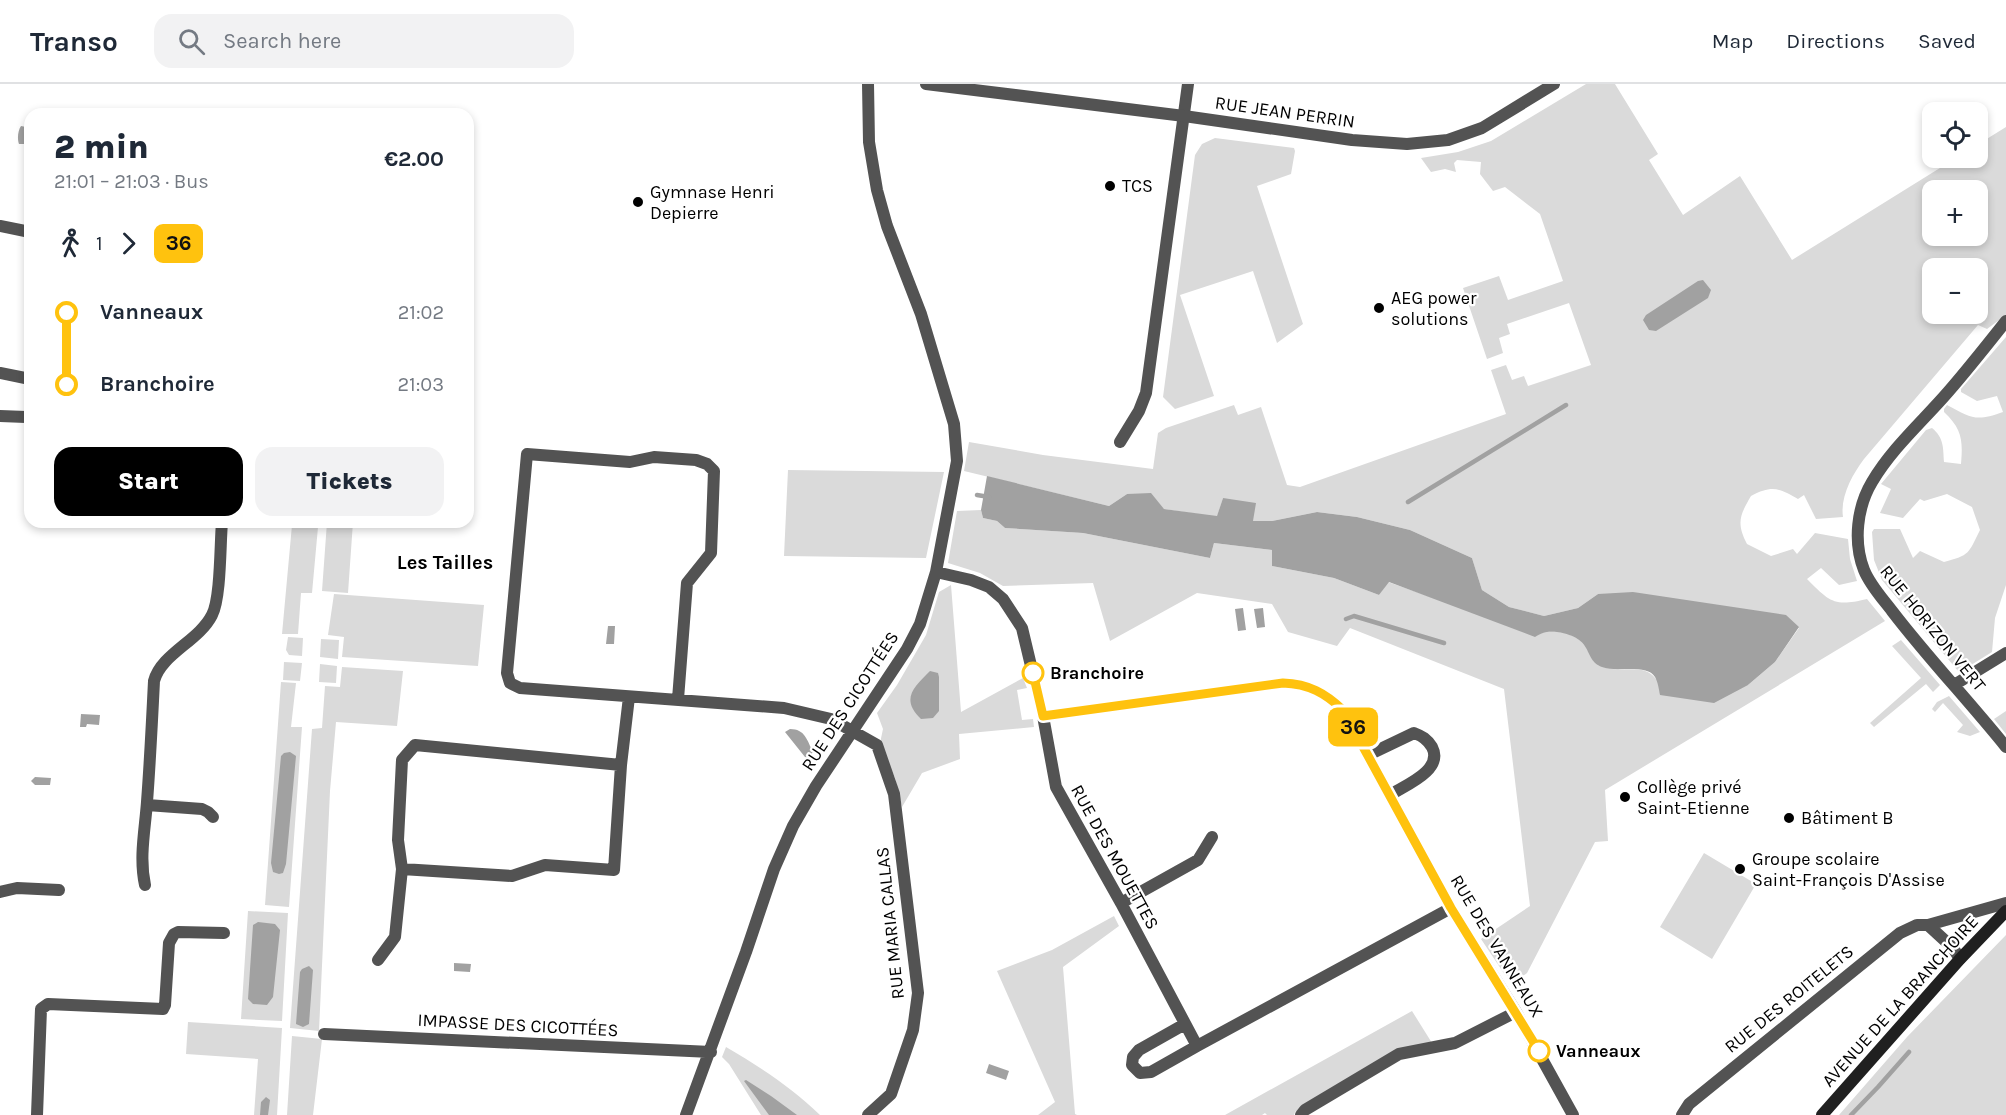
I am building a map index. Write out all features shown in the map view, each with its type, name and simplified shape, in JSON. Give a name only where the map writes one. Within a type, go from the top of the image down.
[{"type":"main road","name":"AVENUE DE LA BRANCHOIRE","points":[[1822,1115],[1960,959],[2006,911]]},
{"type":"street","name":"RUE DES CICOTTÉES","points":[[686,1115],[711,1052],[774,869],[794,826],[810,796],[852,730],[908,649],[923,616],[936,572],[957,461],[954,424],[921,314],[887,226],[877,190],[869,142],[868,84]]},
{"type":"street","name":"RUE JEAN PERRIN","points":[[926,84],[1184,116],[1352,140],[1407,144],[1448,140],[1482,128],[1554,84]]},
{"type":"street","points":[[1120,442],[1139,411],[1146,393],[1188,84]]},
{"type":"street","points":[[0,226],[24,231]]},
{"type":"street","name":"RUE HORIZON VERT","points":[[2006,321],[1947,393],[1881,467],[1862,503],[1857,530],[1863,569],[1872,586],[2006,747]]},
{"type":"street","points":[[0,373],[24,378]]},
{"type":"street","points":[[0,416],[24,417]]},
{"type":"street","name":"RUE MARIA CALLAS","points":[[678,699],[687,583],[711,553],[714,471],[707,464],[696,460],[654,457],[630,462],[527,454],[507,673],[510,683],[520,688],[784,708],[831,719],[877,745],[894,794],[918,993],[913,1030],[891,1094],[868,1115]]},
{"type":"street","points":[[145,885],[142,854],[156,674],[204,627],[215,609],[222,528]]},
{"type":"street","name":"RUE DES MOUETTES","points":[[936,572],[971,580],[989,587],[1003,599],[1022,628],[1043,716],[1056,787],[1197,1046]]},
{"type":"street","points":[[1954,685],[2006,653]]},
{"type":"street","name":"RUE DES VANNEAUX","points":[[1043,716],[1283,683],[1300,684],[1328,696],[1343,710],[1451,908],[1516,1011],[1574,1115]]},
{"type":"street","points":[[402,869],[512,876],[545,865],[614,870],[621,765],[629,696]]},
{"type":"street","points":[[1368,755],[1414,733],[1423,736],[1431,746],[1434,764],[1390,795]]},
{"type":"street","points":[[378,960],[395,937],[402,869],[398,840],[402,760],[415,745],[621,765]]},
{"type":"street","points":[[147,805],[202,809],[213,817]]},
{"type":"street","points":[[1120,903],[1198,860],[1212,837]]},
{"type":"street","points":[[0,892],[17,888],[59,890]]},
{"type":"street","name":"RUE DES ROITELETS","points":[[1682,1115],[1689,1104],[1900,933],[1917,925],[1928,925],[2006,903]]},
{"type":"street","points":[[1185,1024],[1138,1050],[1133,1057],[1132,1065],[1140,1073],[1151,1072],[1451,908]]},
{"type":"street","points":[[1928,925],[1953,948],[1960,959]]},
{"type":"street","points":[[37,1115],[41,1009],[48,1004],[163,1009],[169,943],[174,934],[178,932],[224,933]]},
{"type":"street","points":[[1300,1115],[1399,1054],[1455,1043],[1516,1011]]},
{"type":"street","name":"IMPASSE DES CICOTTÉES","points":[[324,1034],[711,1052]]},
{"type":"shaded area","points":[[1586,84],[1615,84],[1658,154],[1649,160],[1683,215],[1740,176],[1792,260],[1940,168],[1988,168],[1988,138],[2006,127],[2006,315],[1987,329],[1978,325],[1864,459],[1848,486],[1843,502],[1843,517],[1816,519],[1804,495],[1798,499],[1775,489],[1765,490],[1751,496],[1742,514],[1741,530],[1747,544],[1771,556],[1793,549],[1797,554],[1815,533],[1848,539],[1850,559],[1857,581],[1839,585],[1821,568],[1807,579],[1833,601],[1847,602],[1867,599],[1885,621],[1605,790],[1608,841],[1595,842],[1527,973],[1520,978],[1505,975],[1481,939],[1530,906],[1504,689],[1350,628],[1337,646],[1288,632],[1272,604],[1197,593],[1110,641],[1093,583],[1003,586],[980,573],[948,563],[957,511],[981,510],[983,518],[997,521],[1005,528],[1083,533],[1210,558],[1214,543],[1272,550],[1272,566],[1334,578],[1379,595],[1388,582],[1541,633],[1560,632],[1573,635],[1583,642],[1595,662],[1611,669],[1645,671],[1656,679],[1748,685],[1775,662],[1799,628],[1598,594],[1578,608],[1544,616],[1509,607],[1482,590],[1472,558],[1410,530],[1357,517],[1317,512],[1272,521],[1253,521],[1223,498],[1217,517],[1164,509],[1127,494],[1109,506],[964,471],[969,442],[1043,455],[1153,469],[1158,433],[1166,428],[1234,405],[1238,415],[1261,407],[1287,485],[1300,487],[1506,414],[1491,370],[1506,365],[1512,380],[1524,376],[1528,386],[1591,365],[1569,303],[1507,324],[1510,334],[1499,338],[1503,353],[1487,359],[1463,288],[1499,276],[1508,300],[1563,281],[1540,214],[1505,187],[1493,191],[1480,174],[1481,162],[1457,160],[1454,163],[1456,172],[1445,169],[1431,172],[1421,158],[1458,152],[1491,141]]},
{"type":"shaded area","points":[[21,126],[24,127],[24,144],[18,142]]},
{"type":"shaded area","points":[[1215,138],[1294,148],[1291,174],[1257,186],[1303,324],[1277,343],[1253,271],[1180,295],[1214,396],[1175,409],[1163,397],[1195,155],[1202,144]]},
{"type":"shaded area","points":[[1703,280],[1711,290],[1708,298],[1656,331],[1649,330],[1643,320],[1646,315]]},
{"type":"shaded area","points":[[2006,337],[2006,585],[1995,618],[1992,652],[1958,671],[1882,580],[1874,560],[1872,532],[1874,529],[1900,529],[1913,558],[1920,551],[1944,562],[1964,555],[1970,549],[1980,530],[1972,507],[1947,494],[1924,501],[1920,499],[1903,518],[1880,513],[1891,489],[1881,484],[1926,430],[1932,428],[1941,439],[1944,462],[1961,464],[1960,435],[1944,409],[1947,405],[1968,416],[1980,418],[2003,412],[1997,396],[1977,401],[1961,392],[1961,389]]},
{"type":"shaded area","points":[[788,470],[944,472],[926,558],[784,556]]},
{"type":"shaded area","points":[[987,476],[1109,506],[1127,494],[1151,493],[1164,509],[1217,516],[1223,498],[1256,503],[1253,521],[1272,521],[1317,512],[1357,517],[1410,530],[1472,558],[1482,590],[1509,607],[1544,616],[1578,608],[1598,594],[1633,592],[1786,615],[1799,627],[1775,662],[1748,685],[1714,703],[1660,695],[1656,679],[1651,673],[1638,669],[1602,667],[1592,659],[1578,639],[1569,635],[1548,632],[1535,637],[1389,582],[1379,595],[1334,578],[1272,566],[1272,550],[1214,543],[1210,558],[1083,533],[1005,528],[997,521],[983,518],[981,510]]},
{"type":"shaded area","points":[[292,528],[318,528],[312,593],[301,593],[298,634],[282,634]]},
{"type":"shaded area","points":[[327,528],[353,528],[348,593],[322,591]]},
{"type":"shaded area","points":[[951,585],[961,712],[1023,678],[1027,688],[1017,690],[1022,720],[1033,719],[1034,727],[959,734],[960,759],[922,773],[902,807],[895,778],[880,743],[883,729],[877,713],[897,685],[926,635],[939,592]]},
{"type":"shaded area","points":[[334,594],[484,605],[478,666],[342,657],[344,637],[328,635]]},
{"type":"shaded area","points":[[1243,608],[1246,630],[1238,631],[1235,609]]},
{"type":"shaded area","points":[[1263,608],[1265,627],[1257,628],[1254,609]]},
{"type":"shaded area","points":[[608,626],[615,626],[614,644],[606,644]]},
{"type":"shaded area","points":[[288,637],[303,638],[302,656],[289,655],[286,650]]},
{"type":"shaded area","points":[[321,639],[339,640],[338,659],[320,657]]},
{"type":"shaded area","points":[[1901,640],[1940,685],[1933,692],[1926,684],[1874,727],[1870,723],[1921,678],[1892,646]]},
{"type":"shaded area","points":[[284,662],[302,663],[300,681],[283,680]]},
{"type":"shaded area","points":[[320,664],[337,666],[336,683],[319,682]]},
{"type":"shaded area","points":[[342,667],[403,671],[397,726],[336,722],[330,791],[319,1031],[290,1028],[312,729],[322,728],[325,686],[340,687]]},
{"type":"shaded area","points":[[930,671],[938,673],[939,677],[939,711],[933,718],[921,719],[911,705],[910,699],[919,682]]},
{"type":"shaded area","points":[[281,682],[296,683],[291,727],[302,727],[289,907],[265,905]]},
{"type":"shaded area","points":[[1949,696],[1980,732],[1970,736],[1957,732],[1963,725],[1943,703],[1935,712],[1932,709],[1937,702]]},
{"type":"shaded area","points":[[2006,711],[2006,734],[1994,719]]},
{"type":"shaded area","points":[[81,714],[100,715],[99,725],[87,724],[86,727],[80,727]]},
{"type":"shaded area","points":[[790,729],[799,731],[807,739],[813,752],[808,758],[785,732]]},
{"type":"shaded area","points":[[290,752],[296,756],[286,864],[283,873],[279,874],[273,872],[271,863],[281,756]]},
{"type":"shaded area","points":[[35,777],[51,778],[50,785],[35,785],[31,781]]},
{"type":"shaded area","points":[[1704,853],[1756,884],[1712,959],[1660,927]]},
{"type":"shaded area","points":[[248,911],[288,913],[282,1021],[241,1019]]},
{"type":"shaded area","points":[[1114,916],[1119,926],[1063,967],[1075,1114],[1077,1115],[1038,1115],[1055,1102],[997,971],[1052,950]]},
{"type":"shaded area","points":[[258,922],[275,924],[280,930],[273,997],[267,1005],[253,1004],[248,999],[253,925]]},
{"type":"shaded area","points":[[2006,935],[2006,1115],[1839,1115],[1907,1037]]},
{"type":"shaded area","points":[[454,963],[471,964],[470,972],[454,971]]},
{"type":"shaded area","points":[[309,966],[313,970],[309,1024],[303,1027],[296,1024],[300,972]]},
{"type":"shaded area","points":[[1412,1011],[1432,1043],[1397,1049],[1295,1112],[1294,1115],[1267,1115],[1265,1113],[1262,1115],[1225,1115]]},
{"type":"shaded area","points":[[188,1022],[282,1028],[277,1115],[254,1115],[258,1059],[186,1054]]},
{"type":"shaded area","points":[[292,1036],[322,1039],[313,1115],[287,1115]]},
{"type":"shaded area","points":[[726,1047],[775,1078],[820,1115],[761,1115],[729,1064],[722,1057]]},
{"type":"shaded area","points":[[989,1064],[1009,1071],[1006,1080],[986,1073]]},
{"type":"shaded area","points":[[746,1080],[797,1115],[769,1115],[744,1081]]},
{"type":"shaded area","points":[[266,1097],[270,1100],[268,1115],[260,1115],[261,1102]]},
{"type":"waterway","points":[[1408,502],[1566,405]]},
{"type":"waterway","points":[[977,495],[989,497]]},
{"type":"waterway","points":[[1346,619],[1354,616],[1444,643]]},
{"type":"waterway","points":[[1851,1115],[1909,1052]]},
{"type":"bus line","name":"36","points":[[1033,673],[1043,716],[1283,683],[1300,684],[1328,696],[1343,710],[1451,908],[1539,1051]]},
{"type":"place","name":"TCS","points":[[1110,186]]},
{"type":"place","name":"Gymnase Henri Depierre","points":[[638,202]]},
{"type":"place","name":"AEG power solutions","points":[[1379,308]]},
{"type":"place","name":"Branchoire","points":[[1033,673]]},
{"type":"place","name":"Collège privé Saint-Etienne","points":[[1625,797]]},
{"type":"place","name":"Bâtiment B","points":[[1789,818]]},
{"type":"place","name":"Groupe scolaire Saint-François D'Assise","points":[[1740,869]]},
{"type":"place","name":"Vanneaux","points":[[1539,1051]]},
{"type":"district","name":"Les Tailles","points":[[445,562]]}]
